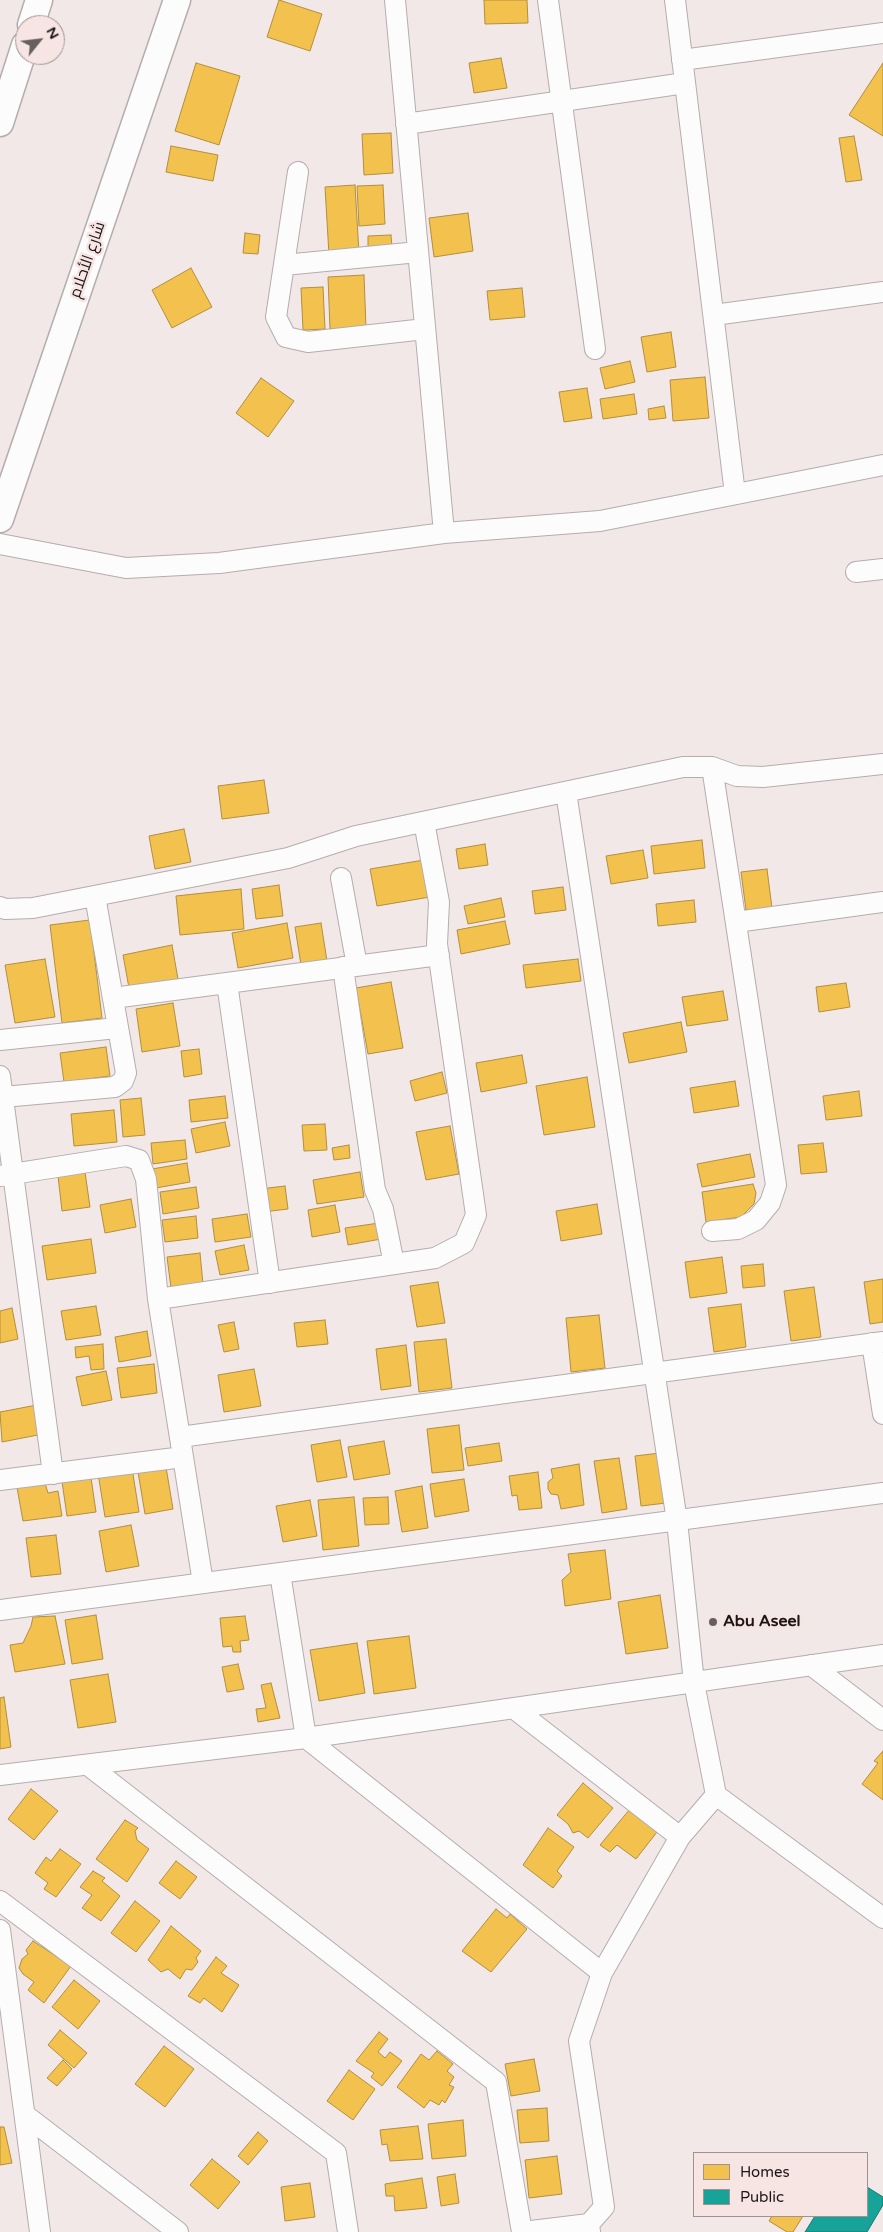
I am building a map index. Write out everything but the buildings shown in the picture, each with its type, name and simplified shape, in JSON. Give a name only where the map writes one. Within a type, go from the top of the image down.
[{"type":"main road","points":[[34,15],[39,0]]},
{"type":"main road","name":"شارع الأحلام","points":[[0,519],[177,0]]},
{"type":"main road","points":[[0,123],[19,65]]},
{"type":"street","points":[[395,0],[444,533]]},
{"type":"street","points":[[548,0],[595,349]]},
{"type":"street","points":[[675,0],[735,494]]},
{"type":"street","points":[[682,60],[883,33]]},
{"type":"street","points":[[406,124],[685,82]]},
{"type":"street","points":[[298,172],[276,317],[286,337],[308,342],[426,329]]},
{"type":"street","points":[[284,265],[418,252]]},
{"type":"street","points":[[714,315],[883,292]]},
{"type":"street","points":[[0,544],[126,568],[219,563],[444,533],[600,521],[883,466]]},
{"type":"street","points":[[856,572],[883,569]]},
{"type":"street","points":[[2,912],[32,908],[288,858],[356,836],[683,767],[712,767],[737,776],[763,777],[883,764]]},
{"type":"street","points":[[712,767],[776,1185],[770,1203],[756,1220],[738,1229],[712,1230]]},
{"type":"street","points":[[566,792],[677,1521],[694,1683],[716,1796],[883,1918]]},
{"type":"street","points":[[158,1299],[435,1258],[464,1243],[476,1215],[437,944],[439,902],[424,822]]},
{"type":"street","points":[[341,878],[375,1190],[384,1209],[394,1264]]},
{"type":"street","points":[[3,1097],[115,1087],[123,1081],[126,1073],[95,896]]},
{"type":"street","points":[[736,922],[883,902]]},
{"type":"street","points":[[113,998],[439,955]]},
{"type":"street","points":[[227,983],[270,1282]]},
{"type":"street","points":[[0,1040],[117,1028]]},
{"type":"street","points":[[0,1076],[3,1097],[6,1175],[53,1474]]},
{"type":"street","points":[[6,1175],[126,1156],[139,1160],[146,1179],[158,1299],[203,1583]]},
{"type":"street","points":[[0,1480],[53,1474],[182,1447],[655,1373],[878,1343],[883,1414]]},
{"type":"street","points":[[0,1610],[883,1493]]},
{"type":"street","points":[[280,1573],[306,1738],[602,1973]]},
{"type":"street","points":[[0,1775],[306,1738],[516,1710],[883,1655]]},
{"type":"street","points":[[811,1665],[883,1720]]},
{"type":"street","points":[[516,1710],[680,1837]]},
{"type":"street","points":[[88,1765],[496,2082],[522,2232],[590,2228],[604,2207],[579,2041],[602,1973],[680,1837],[716,1796]]},
{"type":"street","points":[[0,1901],[336,2153],[348,2232]]},
{"type":"street","points":[[0,1930],[40,2232]]},
{"type":"street","points":[[25,2115],[178,2232]]},
{"type":"place","name":"Abu Aseel","points":[[713,1622]]}]
